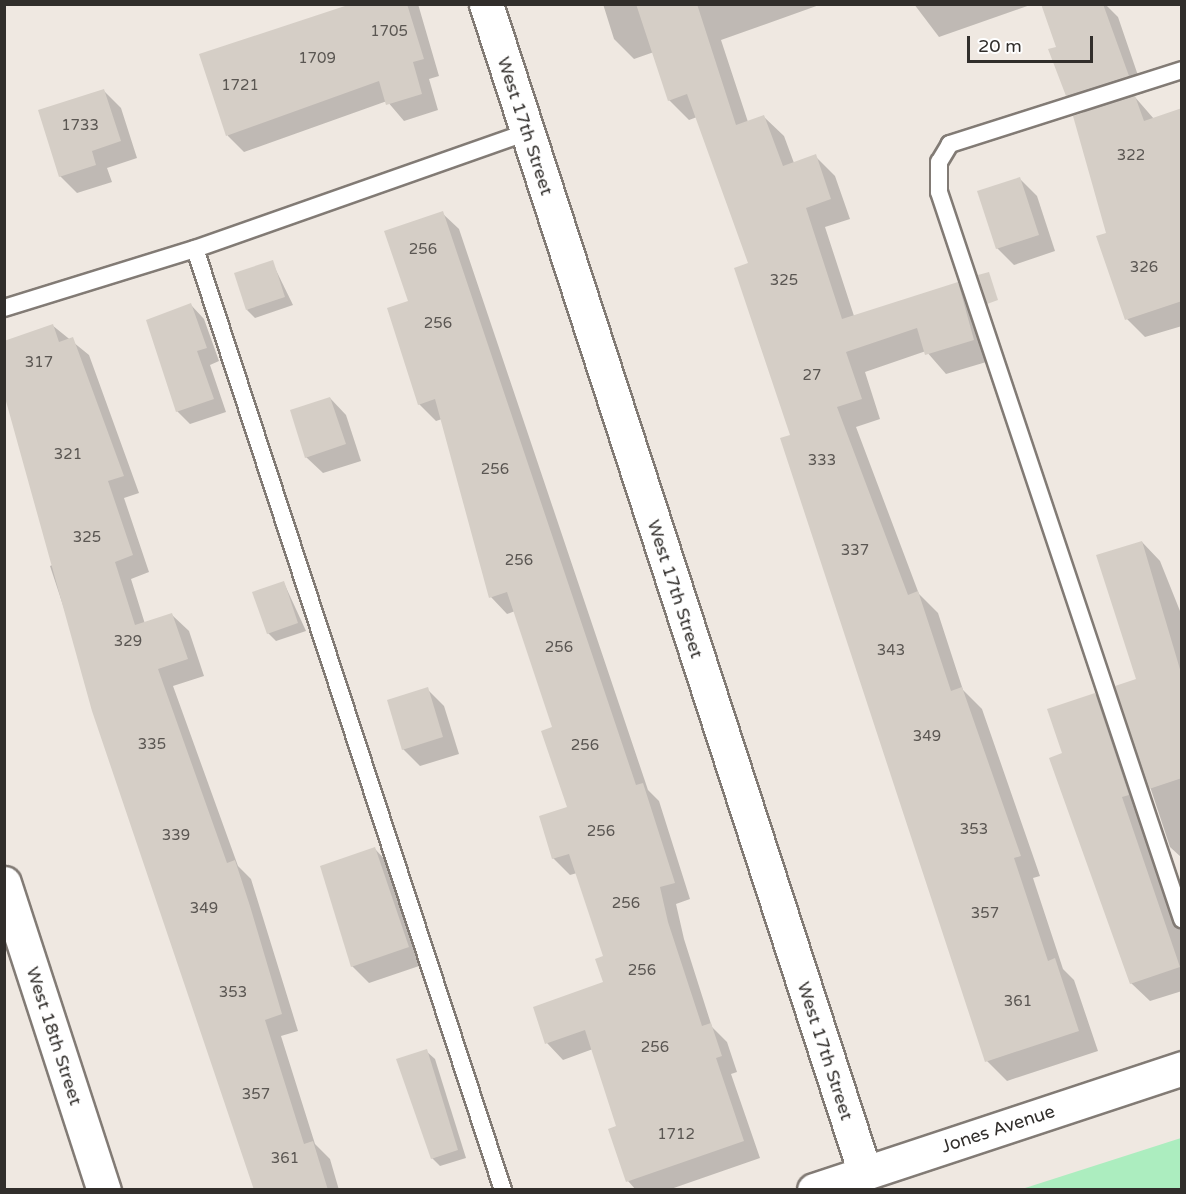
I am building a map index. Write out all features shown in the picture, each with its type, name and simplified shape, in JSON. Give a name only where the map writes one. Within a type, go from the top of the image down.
[{"type":"street","name":"West 17th Street","points":[[486,4],[865,1173]]},
{"type":"street","name":"West 18th Street","points":[[4,883],[104,1190]]},
{"type":"street","name":"Jones Avenue","points":[[814,1190],[1182,1068]]},
{"type":"lane","points":[[1182,70],[950,144],[939,162],[939,192],[1182,919]]},
{"type":"lane","points":[[4,308],[195,249],[527,132]]},
{"type":"lane","points":[[195,249],[503,1190]]},
{"type":"green space","points":[[1181,1138],[1181,1189],[1022,1189]]},
{"type":"building","points":[[351,4],[407,4],[424,59],[413,62],[422,94],[386,105],[379,81],[226,136],[199,54]]},
{"type":"building","points":[[636,4],[697,4],[736,125],[764,115],[783,166],[816,154],[831,199],[806,208],[842,319],[958,282],[974,340],[925,355],[917,328],[846,352],[862,399],[837,407],[908,595],[918,591],[951,691],[962,687],[1021,856],[1014,858],[1048,961],[1055,958],[1079,1031],[985,1062],[780,438],[790,435],[734,268],[748,263],[687,94],[668,101]]},
{"type":"building","points":[[1041,4],[1103,4],[1129,76],[1066,96],[1048,49],[1056,47]]},
{"type":"building","points":[[104,89],[121,141],[92,151],[96,165],[59,177],[38,110]]},
{"type":"building","points":[[1135,96],[1144,121],[1182,108],[1182,301],[1125,320],[1096,236],[1106,233],[1073,116]]},
{"type":"building","points":[[1020,177],[1039,235],[996,249],[977,191]]},
{"type":"building","points":[[443,211],[636,785],[643,783],[675,883],[660,887],[668,922],[702,1026],[711,1023],[722,1056],[716,1058],[744,1141],[626,1182],[608,1129],[616,1126],[585,1030],[545,1044],[533,1007],[603,982],[595,959],[603,956],[569,854],[552,859],[539,816],[567,807],[541,731],[552,727],[507,592],[489,598],[435,399],[418,405],[387,308],[408,301],[384,231]]},
{"type":"building","points":[[273,260],[285,297],[246,310],[234,273]]},
{"type":"building","points":[[989,272],[998,300],[987,304],[978,275]]},
{"type":"building","points":[[191,303],[207,348],[197,351],[214,399],[176,412],[146,320]]},
{"type":"building","points":[[53,324],[59,342],[73,337],[124,476],[108,481],[133,555],[115,562],[135,625],[172,613],[188,659],[158,669],[227,863],[235,860],[282,1014],[265,1020],[304,1144],[313,1141],[328,1190],[254,1190],[92,711],[4,394],[4,341]]},
{"type":"building","points":[[330,397],[346,444],[305,458],[290,410]]},
{"type":"building","points":[[1142,541],[1182,676],[1182,778],[1149,789],[1115,686],[1136,679],[1096,555]]},
{"type":"building","points":[[284,581],[298,623],[267,634],[252,592]]},
{"type":"building","points":[[428,687],[443,737],[402,750],[387,700]]},
{"type":"building","points":[[1095,693],[1129,795],[1122,797],[1180,967],[1130,984],[1049,758],[1062,753],[1047,709]]},
{"type":"building","points":[[375,847],[409,947],[351,967],[320,866]]},
{"type":"building","points":[[427,1049],[458,1150],[431,1159],[396,1059]]}]
